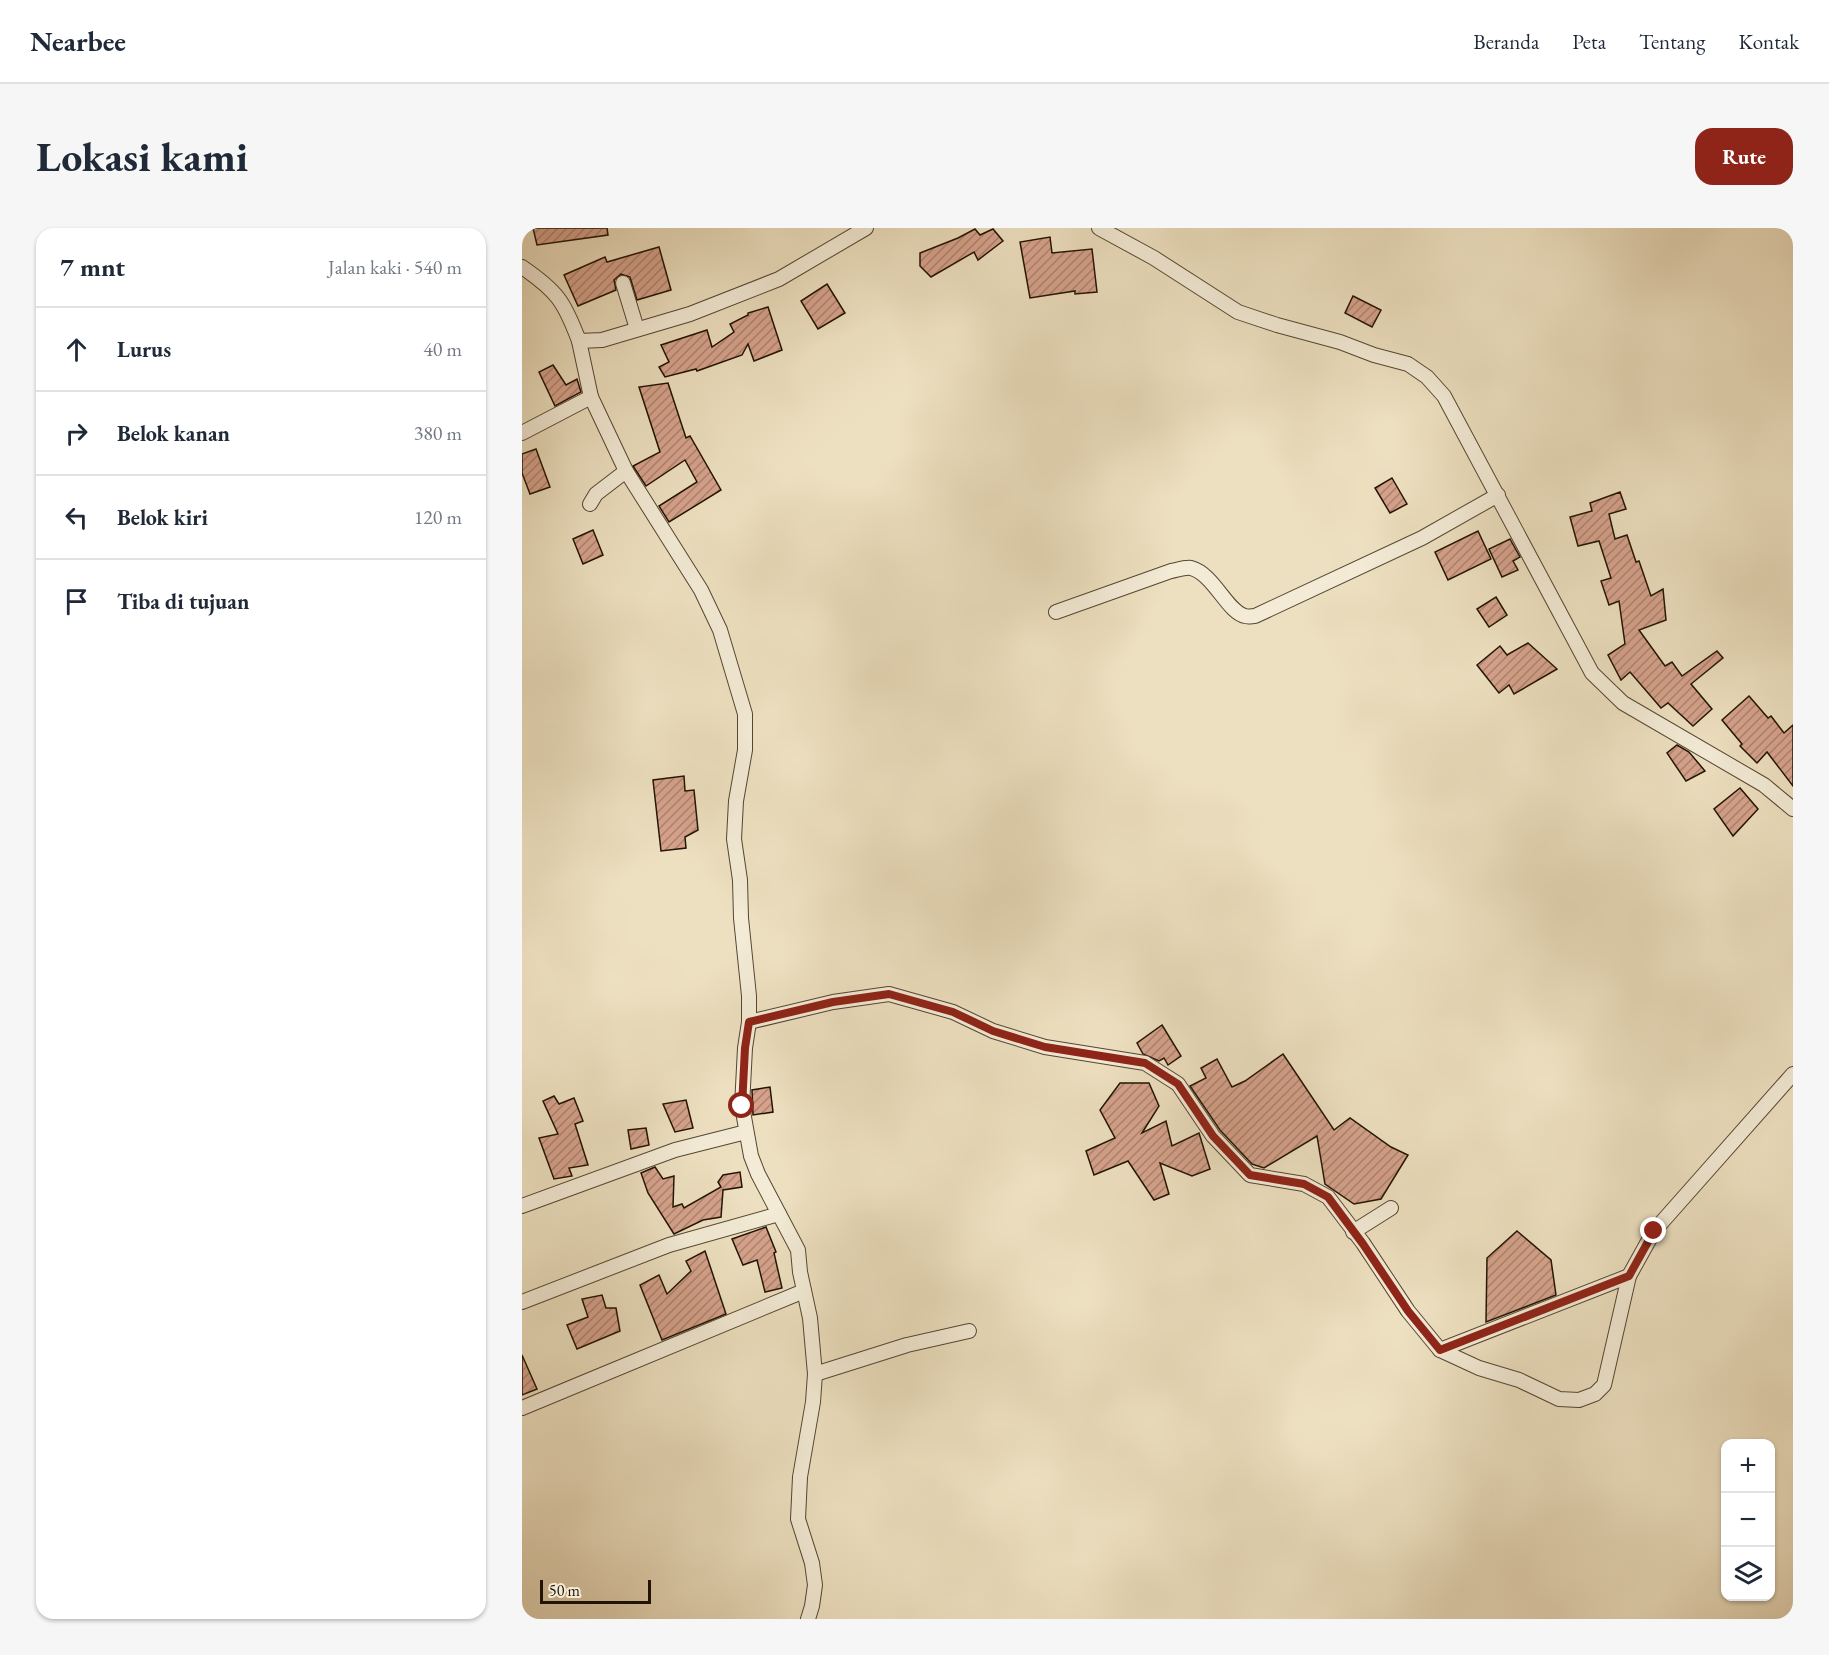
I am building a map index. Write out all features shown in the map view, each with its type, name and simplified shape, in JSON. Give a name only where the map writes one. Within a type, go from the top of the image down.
[{"type":"street","points":[[579,341],[602,340],[690,315],[779,279],[866,228]]},
{"type":"street","points":[[1099,228],[1154,258],[1238,312],[1408,364],[1427,377],[1444,396],[1592,673],[1623,703],[1764,785],[1793,809]]},
{"type":"street","points":[[522,267],[548,285],[563,303],[579,341],[591,397],[627,471],[701,590],[720,630],[745,714],[745,750],[736,801],[734,839],[740,880],[741,918],[749,996],[742,1106],[746,1132],[758,1174],[798,1250],[810,1318],[815,1374],[812,1418],[806,1440],[798,1497],[798,1519],[816,1584],[807,1619]]},
{"type":"street","points":[[623,283],[637,329]]},
{"type":"street","points":[[522,433],[591,397]]},
{"type":"street","points":[[590,504],[596,494],[627,471]]},
{"type":"street","points":[[1056,612],[1172,571],[1190,568],[1201,573],[1244,616],[1255,616],[1422,538],[1498,495]]},
{"type":"street","points":[[749,1022],[833,1002],[889,994],[953,1012],[993,1031],[1045,1047],[1145,1063],[1178,1084],[1213,1136],[1250,1175],[1304,1184],[1328,1197],[1408,1311],[1440,1350],[1479,1368],[1519,1380],[1559,1399],[1579,1400],[1595,1394],[1604,1385],[1629,1276],[1654,1231],[1793,1074]]},
{"type":"street","points":[[522,1206],[675,1150],[746,1132]]},
{"type":"street","points":[[1353,1232],[1391,1208]]},
{"type":"street","points":[[522,1302],[669,1245],[779,1214]]},
{"type":"street","points":[[1440,1350],[1629,1276]]},
{"type":"street","points":[[522,1408],[804,1291]]},
{"type":"street","points":[[815,1374],[907,1345],[969,1331]]},
{"type":"building","points":[[533,228],[607,228],[608,235],[537,245]]},
{"type":"building","points":[[975,229],[980,235],[993,229],[1003,241],[978,260],[974,252],[931,277],[920,266],[920,253]]},
{"type":"building","points":[[1050,237],[1052,253],[1092,249],[1097,292],[1075,294],[1075,291],[1030,298],[1020,242]]},
{"type":"building","points":[[659,247],[671,290],[637,300],[630,277],[621,274],[614,280],[616,290],[578,306],[564,275],[605,257],[607,262]]},
{"type":"building","points":[[827,284],[845,313],[818,329],[801,301]]},
{"type":"building","points":[[1353,296],[1381,310],[1372,327],[1345,313]]},
{"type":"building","points":[[768,307],[782,350],[754,361],[748,344],[742,355],[697,371],[696,369],[665,377],[659,367],[669,362],[661,345],[707,330],[712,347],[734,332],[730,324],[748,313]]},
{"type":"building","points":[[553,365],[566,385],[577,379],[581,392],[555,406],[539,372]]},
{"type":"building","points":[[668,383],[686,438],[690,436],[721,490],[669,522],[659,506],[697,482],[685,460],[646,486],[633,466],[660,452],[639,387]]},
{"type":"building","points":[[536,449],[550,487],[530,494],[522,473],[522,454]]},
{"type":"building","points":[[1392,478],[1407,504],[1390,513],[1375,488]]},
{"type":"building","points":[[1620,492],[1626,509],[1609,514],[1615,539],[1627,535],[1651,596],[1663,589],[1666,620],[1639,630],[1665,666],[1672,662],[1682,676],[1717,651],[1723,658],[1691,684],[1712,709],[1693,726],[1668,703],[1661,708],[1630,672],[1621,680],[1608,655],[1625,644],[1619,601],[1609,605],[1601,581],[1611,578],[1599,541],[1578,546],[1570,517],[1592,511],[1590,503]]},
{"type":"building","points":[[593,530],[603,555],[583,564],[573,539]]},
{"type":"building","points":[[1478,531],[1491,559],[1448,580],[1435,552]]},
{"type":"building","points":[[1510,539],[1520,557],[1513,561],[1518,570],[1502,577],[1489,549]]},
{"type":"building","points":[[1496,597],[1507,615],[1489,627],[1477,609]]},
{"type":"building","points":[[1528,643],[1557,669],[1514,694],[1509,685],[1499,693],[1477,665],[1500,646],[1507,655]]},
{"type":"building","points":[[1749,696],[1768,718],[1771,716],[1784,733],[1793,725],[1793,786],[1767,752],[1757,763],[1740,746],[1742,744],[1722,720]]},
{"type":"building","points":[[1677,745],[1689,752],[1705,771],[1686,781],[1667,753]]},
{"type":"building","points":[[684,776],[685,791],[694,790],[698,830],[685,837],[686,848],[661,851],[653,780]]},
{"type":"building","points":[[1740,788],[1758,809],[1733,836],[1714,809]]},
{"type":"building","points":[[1162,1025],[1181,1056],[1168,1065],[1164,1058],[1159,1061],[1143,1054],[1137,1043]]},
{"type":"building","points":[[1283,1054],[1334,1130],[1350,1118],[1391,1147],[1408,1155],[1381,1199],[1354,1204],[1325,1184],[1317,1136],[1264,1168],[1252,1164],[1220,1130],[1190,1086],[1206,1078],[1201,1068],[1217,1059],[1232,1087],[1245,1081]]},
{"type":"building","points":[[1120,1083],[1149,1083],[1159,1106],[1142,1133],[1166,1121],[1172,1146],[1199,1133],[1210,1169],[1192,1176],[1160,1163],[1169,1194],[1154,1200],[1128,1161],[1094,1175],[1086,1151],[1115,1138],[1100,1110]]},
{"type":"building","points":[[770,1087],[773,1112],[753,1115],[752,1090]]},
{"type":"building","points":[[554,1096],[559,1104],[574,1098],[583,1121],[575,1124],[588,1165],[569,1168],[572,1176],[554,1179],[539,1138],[558,1134],[543,1101]]},
{"type":"building","points":[[686,1100],[693,1128],[675,1132],[663,1104]]},
{"type":"building","points":[[646,1128],[649,1145],[631,1149],[628,1130]]},
{"type":"building","points":[[655,1167],[663,1179],[674,1176],[673,1207],[682,1204],[684,1208],[721,1187],[718,1182],[723,1175],[740,1172],[742,1187],[723,1190],[721,1217],[703,1220],[674,1234],[648,1193],[641,1173]]},
{"type":"building","points":[[766,1227],[776,1252],[774,1253],[782,1288],[765,1292],[757,1260],[743,1265],[732,1239]]},
{"type":"building","points":[[1517,1231],[1551,1260],[1556,1295],[1486,1322],[1487,1258]]},
{"type":"building","points":[[705,1251],[726,1314],[662,1340],[640,1285],[659,1275],[667,1294],[691,1271],[686,1261]]},
{"type":"building","points":[[602,1295],[606,1308],[616,1308],[620,1331],[577,1349],[567,1325],[588,1317],[582,1299]]},
{"type":"building","points":[[522,1355],[537,1389],[522,1395]]},
{"type":"route","points":[[742,1106],[745,1048],[749,1022],[833,1002],[889,994],[953,1012],[993,1031],[1045,1047],[1145,1063],[1178,1084],[1213,1136],[1250,1175],[1304,1184],[1328,1197],[1341,1212],[1408,1311],[1440,1350],[1629,1276],[1654,1231]]}]
